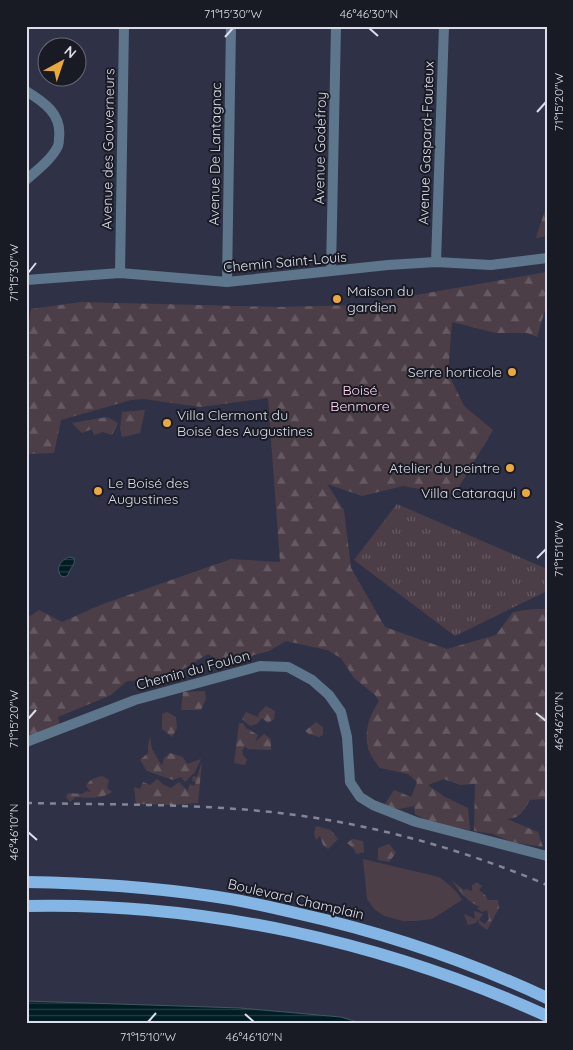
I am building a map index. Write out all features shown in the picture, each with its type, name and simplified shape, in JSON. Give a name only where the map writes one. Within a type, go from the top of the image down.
[{"type":"main road","name":"Boulevard Champlain","points":[[26,882],[132,886],[212,896],[274,908],[341,923],[390,937],[494,974],[547,998]]},
{"type":"main road","points":[[26,906],[99,907],[167,912],[234,921],[288,931],[336,942],[426,968],[471,984],[547,1016]]},
{"type":"street","name":"Avenue des Gouverneurs","points":[[120,273],[124,26]]},
{"type":"street","name":"Avenue De Lantagnac","points":[[226,282],[231,26]]},
{"type":"street","name":"Avenue Godefroy","points":[[331,271],[336,26]]},
{"type":"street","name":"Avenue Gaspard-Fauteux","points":[[436,262],[444,26]]},
{"type":"street","points":[[26,91],[50,108],[59,122],[60,132],[58,145],[51,155],[26,180]]},
{"type":"street","name":"Chemin Saint-Louis","points":[[26,280],[120,273],[226,282],[436,262],[491,265],[547,258]]},
{"type":"street","name":"Chemin du Foulon","points":[[26,742],[135,700],[260,666],[288,667],[312,680],[329,695],[341,712],[347,737],[350,782],[360,797],[373,805],[416,822],[547,856]]},
{"type":"green space","points":[[547,204],[547,236],[536,238]]},
{"type":"green space","name":"Boisé Benmore","points":[[547,272],[547,310],[545,310],[537,337],[527,333],[496,333],[452,322],[448,373],[464,406],[493,430],[454,495],[403,486],[362,496],[327,484],[344,510],[351,568],[385,627],[447,649],[496,635],[513,612],[547,609],[547,799],[530,800],[519,815],[507,819],[538,832],[543,847],[512,842],[493,834],[474,831],[475,784],[460,785],[444,779],[428,785],[445,797],[468,808],[470,830],[431,823],[415,814],[414,806],[400,809],[383,807],[394,790],[411,797],[417,782],[408,774],[380,768],[370,753],[367,745],[368,725],[379,701],[375,695],[354,678],[341,658],[327,650],[286,641],[269,651],[254,655],[231,667],[208,654],[178,672],[160,679],[127,681],[111,695],[58,717],[60,727],[26,741],[26,619],[39,610],[62,622],[103,604],[231,559],[280,562],[268,398],[201,407],[143,399],[131,400],[61,420],[54,453],[26,454],[26,343],[31,309],[81,302],[279,307],[359,305]]},
{"type":"green space","points":[[145,410],[140,433],[122,437],[120,429],[122,412]]},
{"type":"green space","points":[[107,417],[118,423],[112,435],[103,432],[94,435],[92,429],[82,433],[72,423]]},
{"type":"green space","points":[[397,504],[547,569],[547,591],[455,636],[354,560]]},
{"type":"green space","points":[[205,691],[206,699],[201,710],[181,710],[183,692]]},
{"type":"green space","points":[[266,706],[275,711],[274,719],[268,723],[262,718],[257,724],[250,726],[242,719],[246,712],[258,717],[259,713]]},
{"type":"green space","points":[[167,712],[176,717],[177,728],[172,737],[162,729],[162,714]]},
{"type":"green space","points":[[316,722],[323,727],[323,735],[319,737],[305,731]]},
{"type":"green space","points":[[239,723],[243,723],[246,728],[258,735],[255,742],[264,734],[271,739],[271,750],[248,749],[245,746],[242,751],[247,760],[245,765],[234,763]]},
{"type":"green space","points":[[150,737],[152,749],[162,766],[164,758],[170,753],[183,757],[187,764],[201,759],[195,772],[185,782],[181,777],[173,780],[147,771],[140,760],[148,753]]},
{"type":"green space","points":[[202,762],[198,803],[172,805],[136,804],[134,787],[140,789],[143,782],[150,785],[157,779],[171,788],[179,782],[189,792],[190,784],[194,786],[196,782],[192,781],[193,776],[197,777]]},
{"type":"green space","points":[[102,776],[109,780],[107,788],[112,792],[95,798],[76,797],[70,802],[66,797],[68,793],[82,794],[87,791],[91,792],[86,786],[92,779]]},
{"type":"green space","points":[[316,826],[331,830],[338,839],[328,849],[323,845],[320,836],[316,840],[314,834]]},
{"type":"green space","points":[[352,839],[363,841],[364,852],[356,854],[354,849],[347,843]]},
{"type":"green space","points":[[389,844],[396,853],[389,862],[378,860],[378,848]]},
{"type":"green space","points":[[363,859],[439,877],[455,890],[462,900],[432,919],[403,921],[384,916],[374,909],[367,899]]},
{"type":"green space","points":[[451,880],[464,890],[472,891],[472,885],[477,883],[482,886],[479,890],[488,900],[498,900],[499,908],[487,930],[479,924],[478,919],[476,923],[468,925],[464,914],[475,919],[474,911],[483,914],[479,920],[485,924],[489,919],[487,910],[482,912],[477,908],[480,907],[467,899]]},
{"type":"water","points":[[69,557],[74,558],[74,564],[68,575],[65,577],[61,576],[59,567]]},
{"type":"water","points":[[26,1001],[240,1008],[341,1017],[364,1024],[26,1024]]},
{"type":"railway","points":[[26,803],[200,807],[303,816],[396,834],[488,862],[547,885]]},
{"type":"place","name":"Maison du gardien","points":[[337,299]]},
{"type":"place","name":"Serre horticole","points":[[512,372]]},
{"type":"place","name":"Villa Clermont du Boisé des Augustines","points":[[167,423]]},
{"type":"place","name":"Atelier du peintre","points":[[510,468]]},
{"type":"place","name":"Le Boisé des Augustines","points":[[98,491]]},
{"type":"place","name":"Villa Cataraqui","points":[[526,493]]}]
